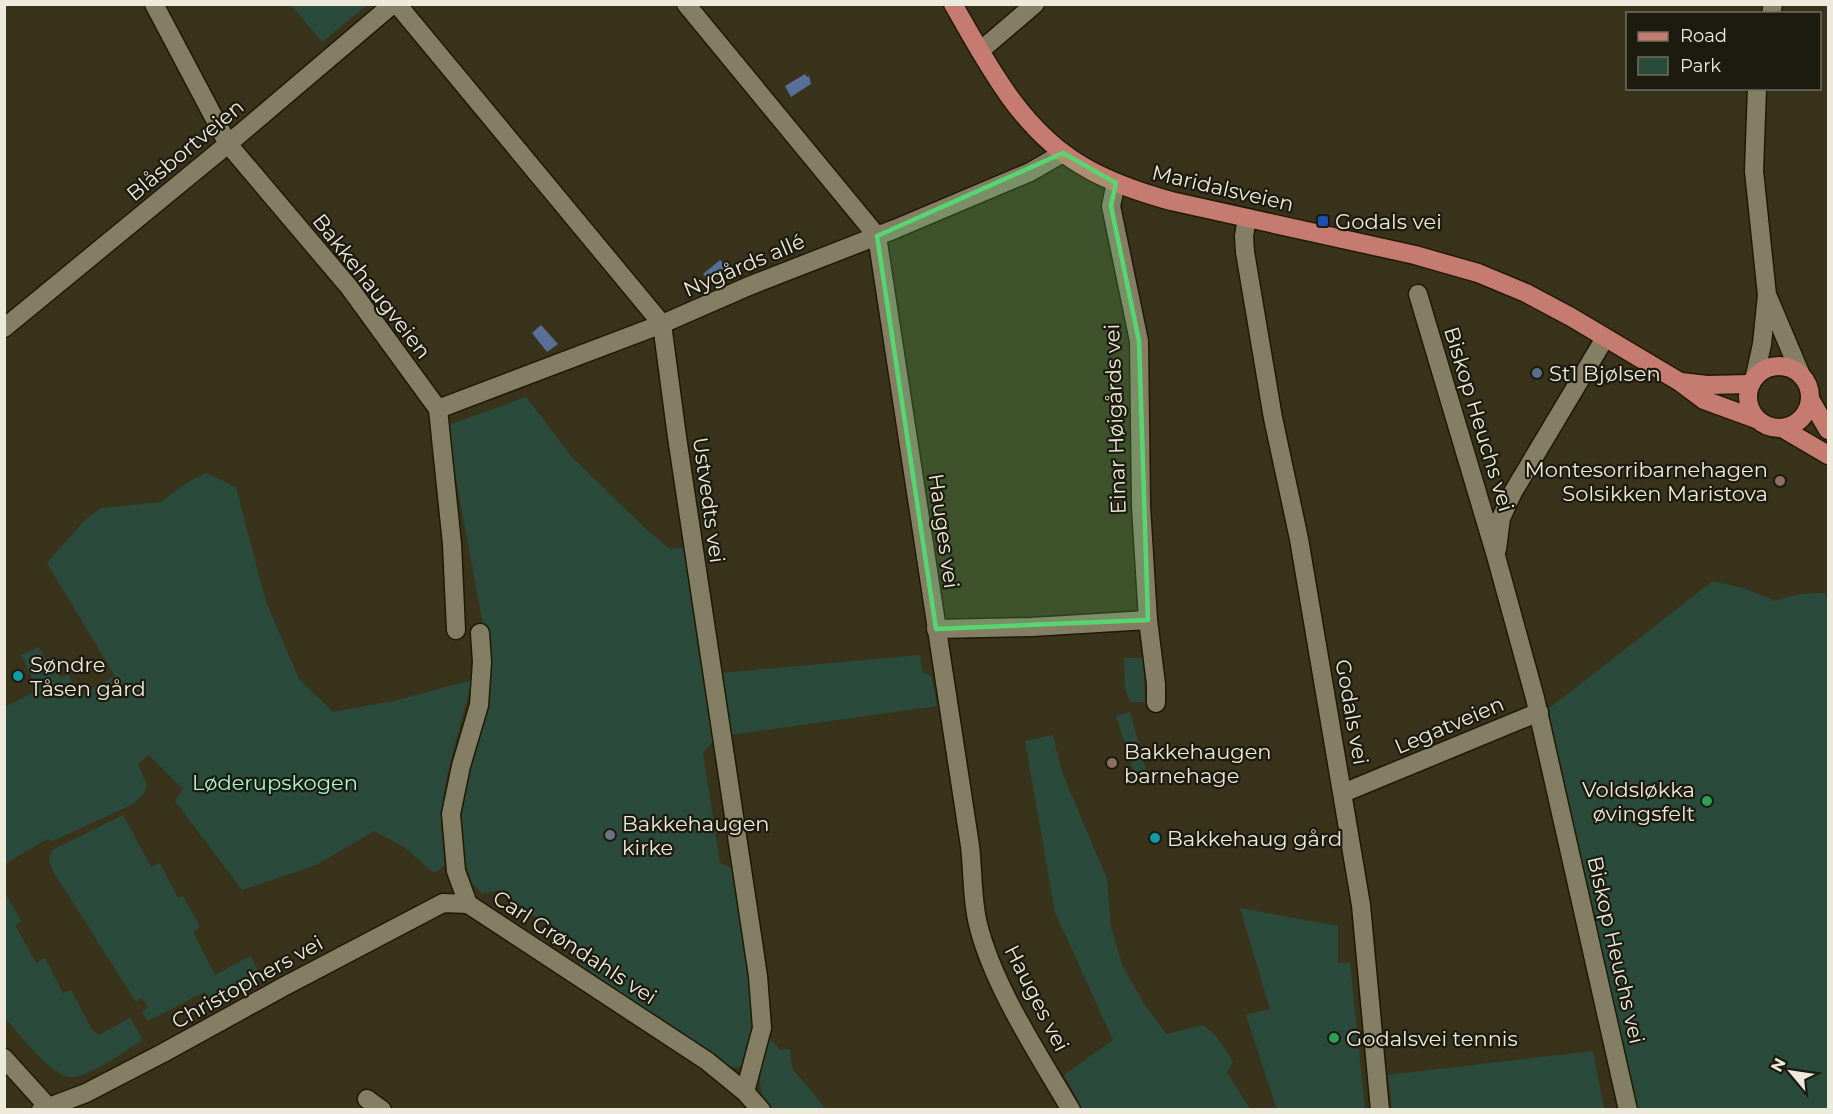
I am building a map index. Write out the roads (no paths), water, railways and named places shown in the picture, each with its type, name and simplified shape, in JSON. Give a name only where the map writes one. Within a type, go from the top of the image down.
[{"type":"main road","name":"Maridalsveien","points":[[953,4],[980,51],[1019,109],[1032,125],[1079,164],[1116,183],[1171,201],[1422,257],[1478,273],[1526,293],[1680,381],[1704,400],[1756,419]]},
{"type":"main road","points":[[1810,399],[1806,413],[1801,419],[1782,428],[1768,427],[1756,419],[1748,402],[1753,380],[1770,367],[1786,367],[1801,375],[1806,382],[1810,399],[1828,430]]},
{"type":"main road","name":"Maridalsveien","points":[[1680,381],[1707,385],[1753,380]]},
{"type":"main road","points":[[1782,428],[1828,455]]},
{"type":"street","name":"Bakkehaugveien","points":[[154,4],[228,144],[349,287],[438,409]]},
{"type":"street","name":"Blåsbortveien","points":[[4,328],[395,4]]},
{"type":"street","points":[[395,4],[662,324]]},
{"type":"street","points":[[686,4],[877,236]]},
{"type":"street","points":[[980,51],[1035,4]]},
{"type":"street","points":[[1753,380],[1762,344],[1767,296],[1754,171],[1757,90]]},
{"type":"street","name":"Nygårds allé","points":[[438,409],[662,324],[756,283],[877,236],[1030,172],[1063,153]]},
{"type":"street","name":"Einar Høigårds vei","points":[[1116,183],[1111,206],[1139,341],[1141,506],[1156,703]]},
{"type":"street","name":"Godals vei","points":[[1247,218],[1244,236],[1245,252],[1273,418],[1299,539],[1361,905],[1380,1110]]},
{"type":"street","name":"Hauges vei","points":[[877,236],[970,846],[978,924],[994,969],[1026,1034],[1071,1110]]},
{"type":"street","name":"Biskop Heuchs vei","points":[[1418,294],[1496,556],[1539,712],[1628,1110]]},
{"type":"street","points":[[1767,296],[1801,375]]},
{"type":"street","name":"Ustvedts vei","points":[[662,324],[758,976],[762,1028],[745,1092]]},
{"type":"street","name":"Biskop Heuchs vei","points":[[1496,556],[1502,518],[1513,492],[1605,338]]},
{"type":"street","points":[[438,409],[452,544],[456,630]]},
{"type":"street","points":[[936,629],[1032,627],[1148,620]]},
{"type":"street","name":"Carl Grøndahls vei","points":[[480,633],[482,662],[479,705],[461,765],[452,814],[456,871],[468,904],[707,1061],[745,1092],[761,1110]]},
{"type":"street","name":"Legatveien","points":[[1343,793],[1539,712]]},
{"type":"street","name":"Christophers vei","points":[[47,1109],[86,1093],[163,1053],[443,903],[468,904]]},
{"type":"street","points":[[4,1058],[47,1109]]},
{"type":"water","points":[[805,74],[809,76],[811,84],[791,97],[785,86]]},
{"type":"water","points":[[720,260],[722,262],[726,260],[727,267],[710,282],[703,274]]},
{"type":"water","points":[[541,325],[558,344],[547,352],[532,333]]},
{"type":"place","name":"Godals vei","points":[[1323,221]]},
{"type":"place","name":"St1 Bjølsen","points":[[1537,373]]},
{"type":"place","name":"Montesorribarnehagen Solsikken Maristova","points":[[1780,481]]},
{"type":"place","name":"Søndre Tåsen gård","points":[[18,676]]},
{"type":"place","name":"Bakkehaugen barnehage","points":[[1112,763]]},
{"type":"place","name":"Voldsløkka øvingsfelt","points":[[1707,801]]},
{"type":"place","name":"Bakkehaugen kirke","points":[[610,835]]},
{"type":"place","name":"Bakkehaug gård","points":[[1155,838]]},
{"type":"place","name":"Godalsvei tennis","points":[[1334,1038]]},
{"type":"park label","name":"Løderupskogen","points":[[275,782]]}]
